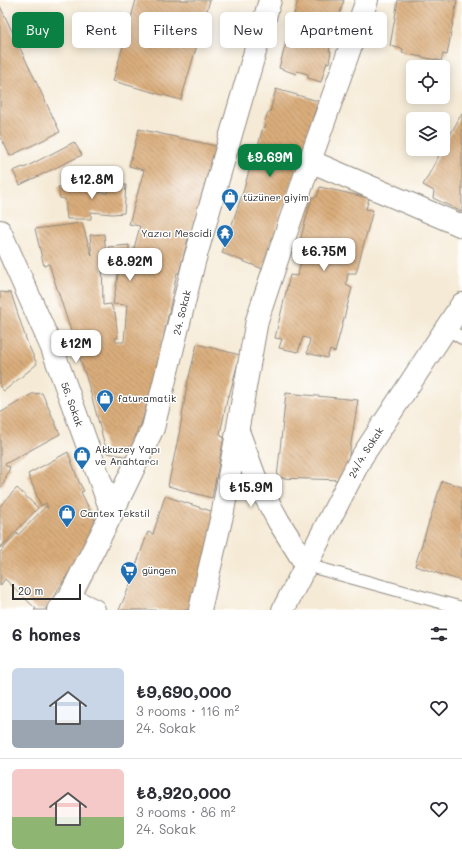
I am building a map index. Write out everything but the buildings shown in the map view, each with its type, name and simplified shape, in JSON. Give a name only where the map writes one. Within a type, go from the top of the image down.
[{"type":"street","name":"24. Sokak","points":[[64,604],[112,513],[153,428],[194,262],[270,0]]},
{"type":"street","points":[[200,610],[223,511],[257,320],[310,161],[368,0]]},
{"type":"street","points":[[310,161],[462,226]]},
{"type":"street","name":"56. Sokak","points":[[3,246],[52,348],[112,513]]},
{"type":"street","name":"24/4. Sokak","points":[[283,610],[361,458],[454,333],[462,304]]},
{"type":"street","points":[[238,430],[256,480],[279,522],[306,565]]},
{"type":"street","points":[[64,604],[94,610]]},
{"type":"lane","points":[[306,565],[462,608]]},
{"type":"place","name":"tüzüner giyim","points":[[230,212]]},
{"type":"place","name":"Yazıcı Mescidi","points":[[225,248]]},
{"type":"place","name":"faturamatik","points":[[105,413]]},
{"type":"place","name":"Akkuzey Yapı ve Anahtarcı","points":[[82,470]]},
{"type":"place","name":"Cantex Tekstil","points":[[67,528]]},
{"type":"place","name":"güngen","points":[[129,585]]}]
